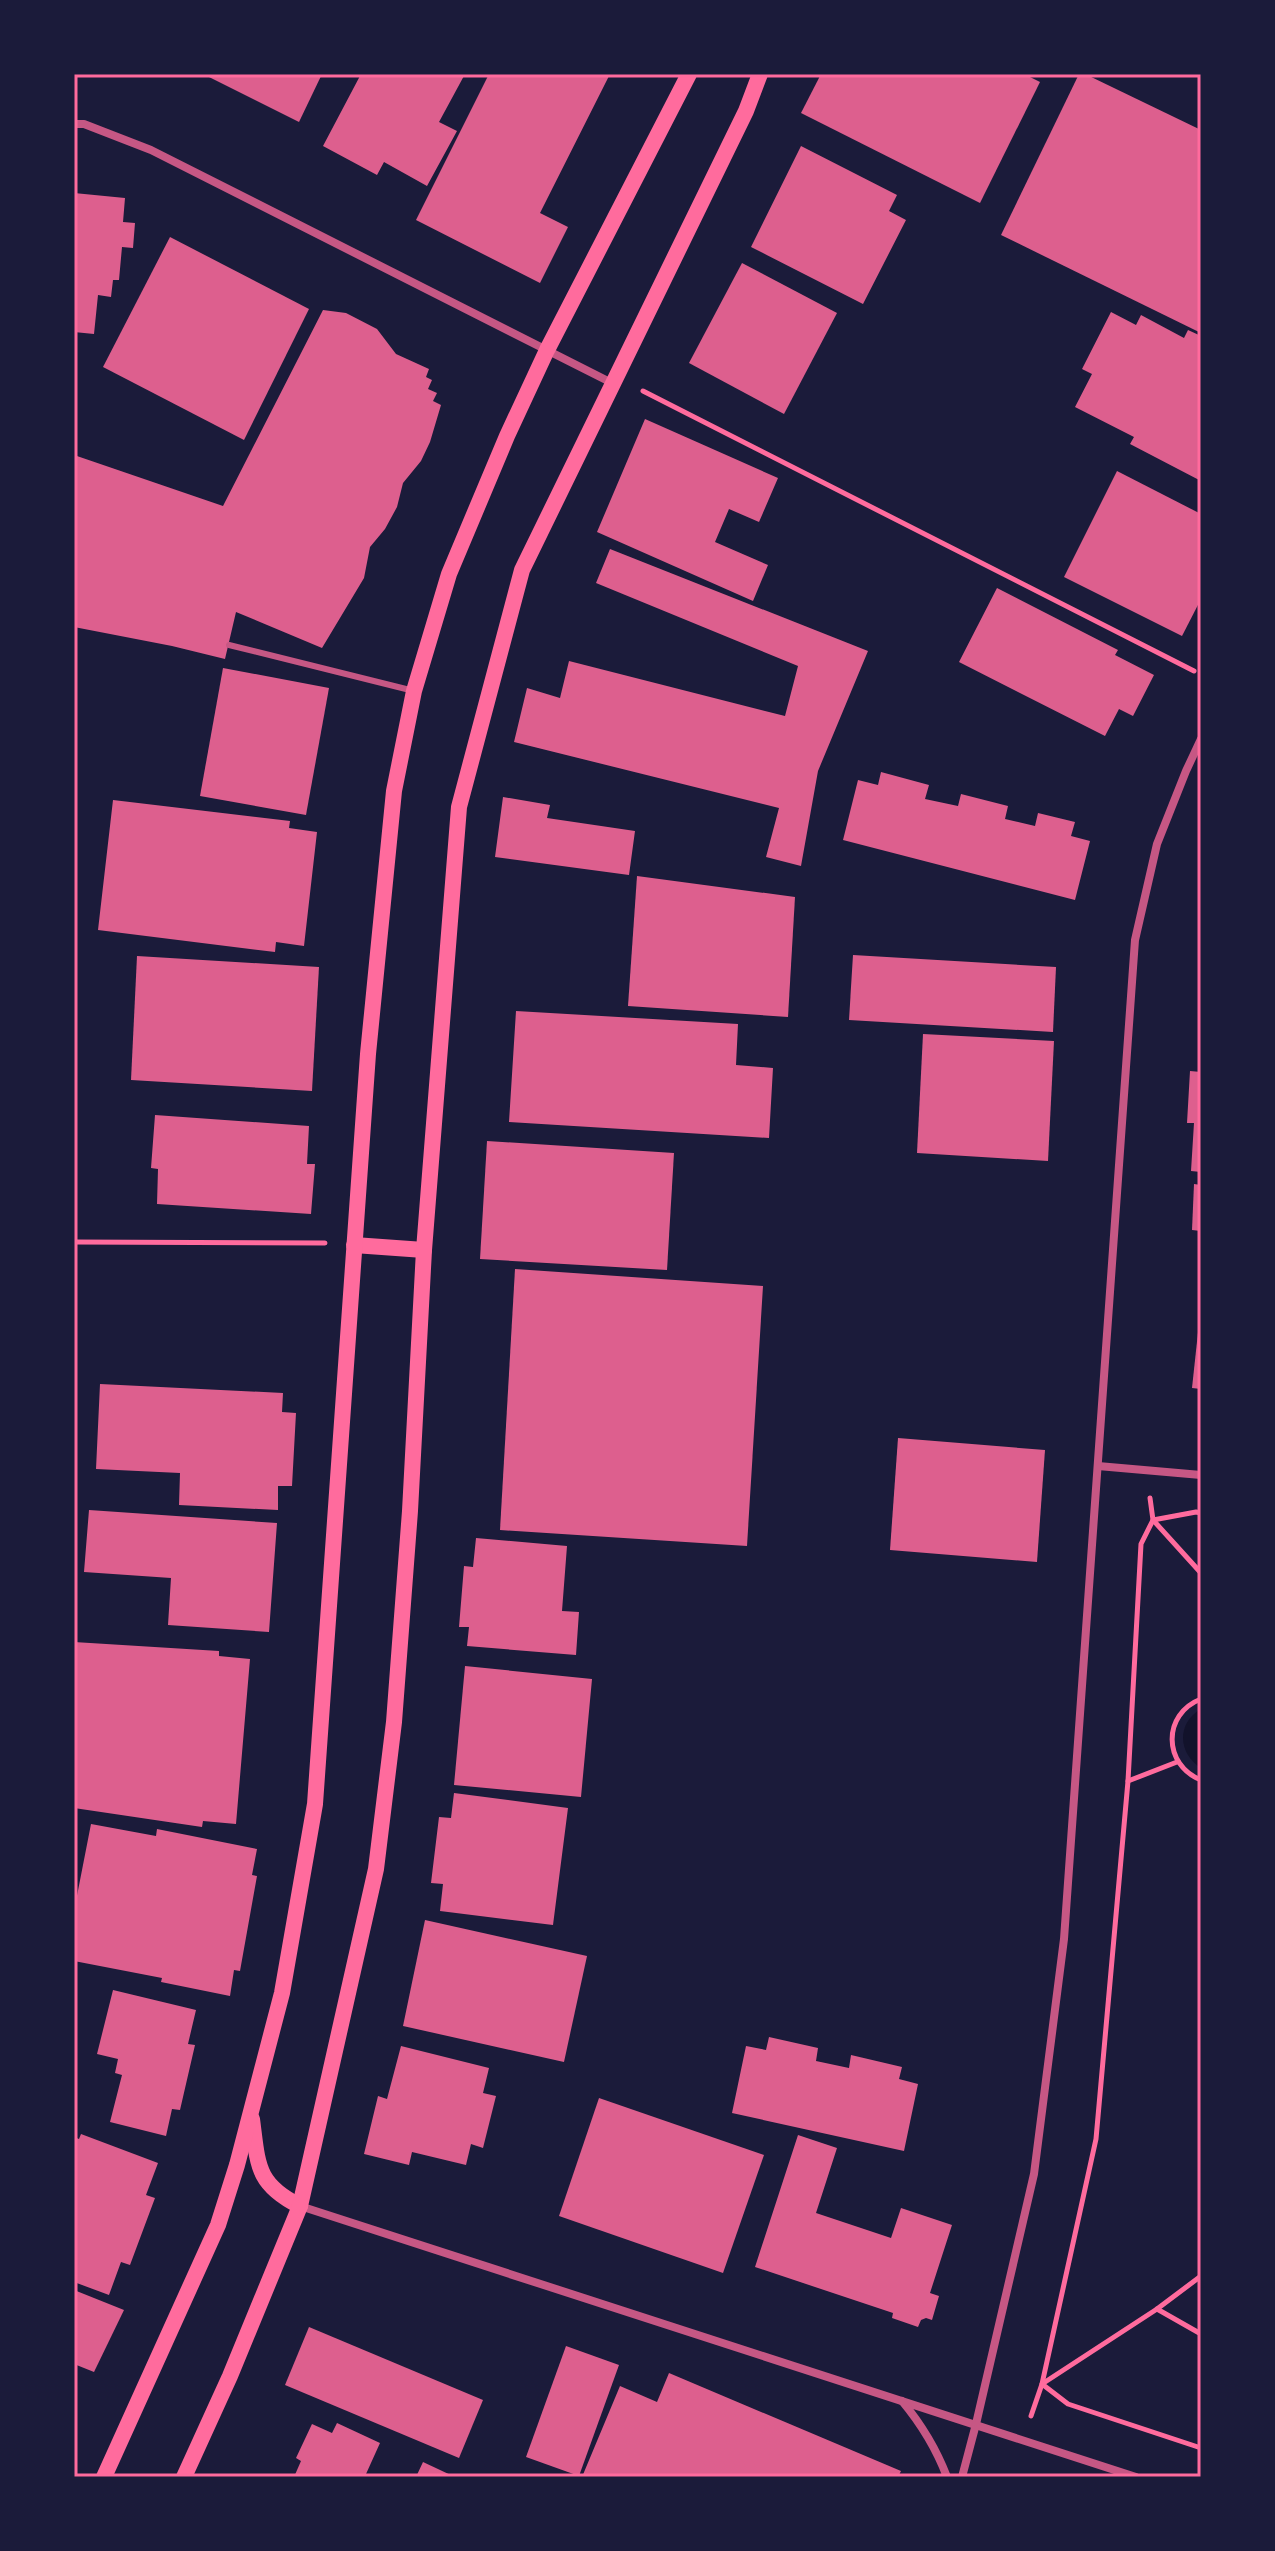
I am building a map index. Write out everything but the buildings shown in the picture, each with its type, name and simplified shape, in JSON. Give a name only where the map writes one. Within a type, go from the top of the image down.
[{"type":"main road","points":[[104,2477],[218,2225],[282,1993],[315,1804],[368,1054],[394,791],[414,691],[449,574],[507,436],[547,350],[689,74]]},
{"type":"main road","points":[[184,2477],[230,2376],[300,2206],[376,1869],[394,1722],[410,1511],[424,1250],[459,807],[522,570],[746,111],[760,74]]},
{"type":"main road","points":[[354,1245],[424,1250]]},
{"type":"main road","points":[[251,2110],[256,2155],[263,2177],[278,2195],[300,2206]]},
{"type":"street","points":[[74,124],[84,124],[151,150],[612,383]]},
{"type":"street","points":[[962,2477],[1034,2174],[1064,1939],[1135,940],[1157,844],[1201,739]]},
{"type":"street","points":[[1098,1466],[1201,1475]]},
{"type":"street","points":[[300,2206],[1136,2477]]},
{"type":"street","points":[[902,2400],[929,2436],[947,2477]]},
{"type":"lane","points":[[229,645],[414,691]]},
{"type":"path","points":[[639,389],[1194,671]]},
{"type":"path","points":[[74,1242],[329,1243]]},
{"type":"path","points":[[1145,1469],[1153,1520],[1201,1573]]},
{"type":"path","points":[[1153,1520],[1201,1513]]},
{"type":"path","points":[[1022,2439],[1042,2384],[1096,2139],[1128,1781],[1141,1544],[1153,1520]]},
{"type":"path","points":[[1201,1699],[1185,1708],[1176,1719],[1172,1733],[1172,1748],[1177,1762],[1186,1772],[1201,1780]]},
{"type":"path","points":[[1128,1781],[1177,1762]]},
{"type":"path","points":[[1042,2384],[1157,2309],[1201,2276]]},
{"type":"path","points":[[1157,2309],[1201,2334]]},
{"type":"path","points":[[1042,2384],[1068,2404],[1201,2448]]},
{"type":"shaded area","points":[[1201,1709],[1201,1768],[1188,1755],[1183,1738],[1187,1722]]}]
